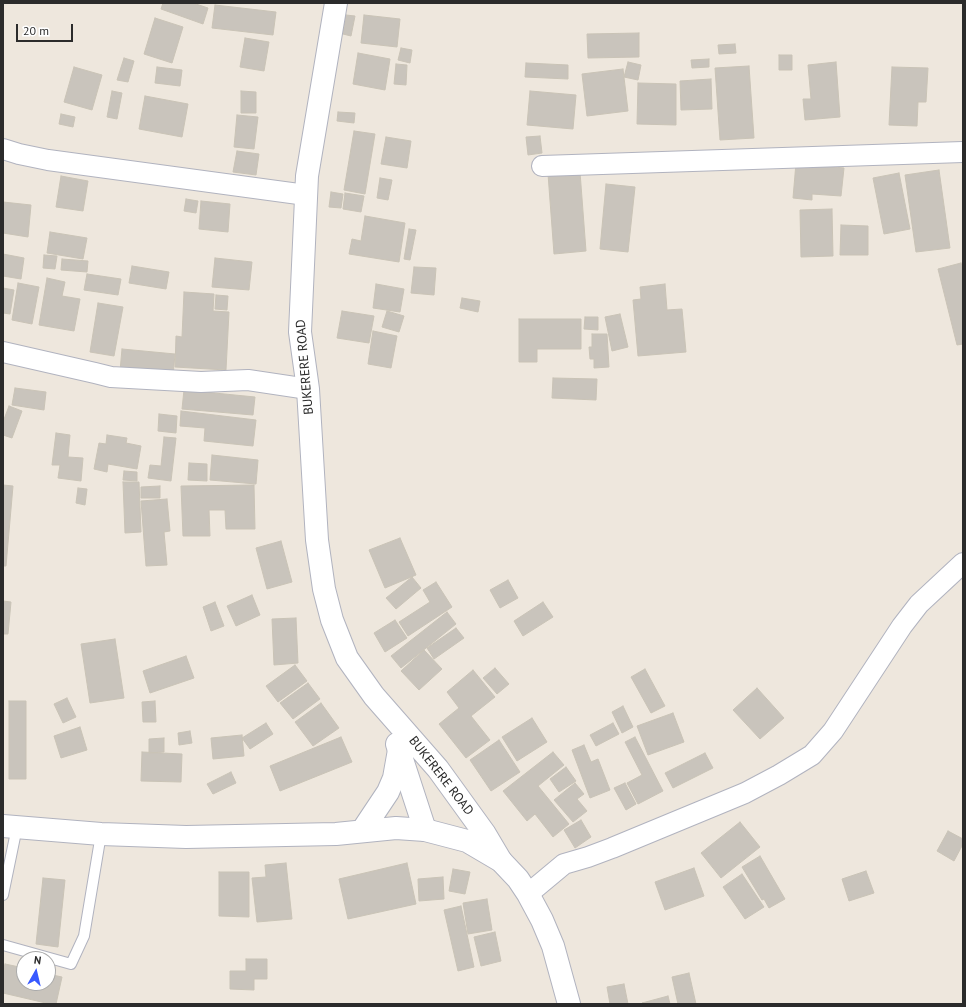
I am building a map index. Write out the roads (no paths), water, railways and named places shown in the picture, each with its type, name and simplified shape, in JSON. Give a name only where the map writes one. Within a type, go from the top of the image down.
[{"type":"street","name":"BUKERERE ROAD","points":[[336,3],[307,176],[300,332],[308,389],[317,540],[324,589],[332,620],[347,658],[374,696],[438,769],[485,834],[501,861],[518,879],[528,894],[542,920],[553,946],[569,1004]]},
{"type":"street","points":[[3,149],[48,160],[306,195]]},
{"type":"street","points":[[542,166],[963,152]]},
{"type":"street","points":[[3,352],[111,377],[201,382],[248,380],[308,389]]},
{"type":"street","points":[[528,894],[564,864],[588,858],[745,792],[779,775],[812,755],[833,731],[902,626],[919,604],[963,563]]},
{"type":"street","name":"BUKERERE ROAD","points":[[374,696],[399,750],[425,830]]},
{"type":"street","points":[[362,832],[388,792],[394,778],[399,750]]},
{"type":"street","name":"BUKERERE ROAD","points":[[10,826],[101,834],[186,837],[269,836],[362,832],[396,828],[425,830],[467,841],[501,861]]},
{"type":"lane","points":[[3,895],[10,826]]},
{"type":"lane","points":[[3,945],[71,964],[84,936],[101,834]]}]
